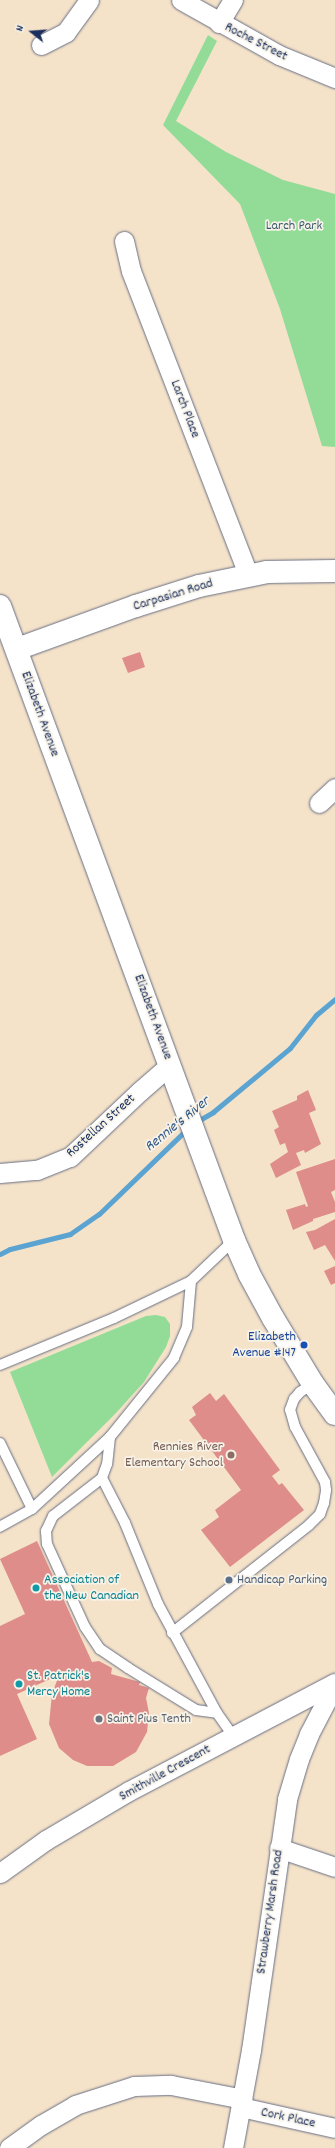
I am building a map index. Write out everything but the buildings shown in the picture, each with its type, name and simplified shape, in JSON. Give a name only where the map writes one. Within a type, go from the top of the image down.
[{"type":"main road","name":"Carpasian Road","points":[[17,649],[171,594],[248,575],[288,571],[335,571]]},
{"type":"main road","name":"Elizabeth Avenue","points":[[0,606],[199,1141],[234,1240],[249,1274],[273,1318],[313,1384],[335,1414]]},
{"type":"street","points":[[41,45],[66,32],[89,0]]},
{"type":"street","name":"Roche Street","points":[[181,0],[219,23],[279,55],[335,78]]},
{"type":"street","points":[[219,23],[233,0]]},
{"type":"street","name":"Larch Place","points":[[124,242],[131,271],[248,575]]},
{"type":"street","points":[[319,803],[335,788]]},
{"type":"street","name":"Rostellan Street","points":[[2,1168],[37,1170],[70,1158],[140,1090],[170,1065]]},
{"type":"street","name":"Smithville Crescent","points":[[0,1873],[46,1840],[129,1791],[335,1683]]},
{"type":"street","name":"Strawberry Marsh Road","points":[[233,2148],[242,2103],[287,1799],[299,1759],[321,1708],[335,1683]]},
{"type":"street","points":[[279,1848],[335,1867]]},
{"type":"street","points":[[9,2148],[41,2125],[75,2105],[134,2086],[170,2085],[242,2103]]},
{"type":"street","name":"Cork Place","points":[[242,2103],[335,2128]]},
{"type":"lane","points":[[0,1365],[114,1318],[191,1281],[234,1240]]},
{"type":"lane","points":[[0,1526],[32,1509],[110,1437],[174,1358],[187,1327],[191,1281]]},
{"type":"lane","points":[[172,1633],[309,1525],[320,1514],[324,1503],[326,1490],[325,1482],[295,1427],[291,1418],[290,1410],[294,1399],[300,1392],[313,1384]]},
{"type":"lane","points":[[110,1437],[107,1464],[102,1478],[53,1516],[46,1531],[47,1544],[85,1627],[100,1648],[128,1668],[196,1710],[217,1713]]},
{"type":"lane","points":[[0,1443],[32,1509]]},
{"type":"lane","points":[[102,1478],[125,1524],[158,1604],[172,1633],[195,1671],[217,1713],[233,1736]]},
{"type":"green space","name":"Larch Park","points":[[208,35],[217,41],[176,121],[226,152],[283,180],[335,194],[335,447],[322,446],[280,309],[240,204],[163,125]]},
{"type":"green space","points":[[156,1315],[165,1317],[170,1324],[170,1336],[166,1347],[144,1382],[116,1413],[52,1477],[10,1372],[146,1316]]},
{"type":"waterway","name":"Rennie's River","points":[[196,1122],[213,1112],[290,1048],[316,1015],[335,999]]},
{"type":"waterway","name":"Rennie's River","points":[[0,1254],[10,1249],[70,1234],[99,1214],[188,1128]]},
{"type":"place","name":"Elizabeth Avenue #147","points":[[304,1345]]},
{"type":"place","name":"Rennies River Elementary School","points":[[231,1455]]},
{"type":"place","name":"Handicap Parking","points":[[229,1580]]},
{"type":"place","name":"Association of the New Canadian","points":[[36,1588]]},
{"type":"place","name":"St. Patrick's Mercy Home","points":[[19,1684]]},
{"type":"place","name":"Saint Pius Tenth","points":[[99,1719]]}]
